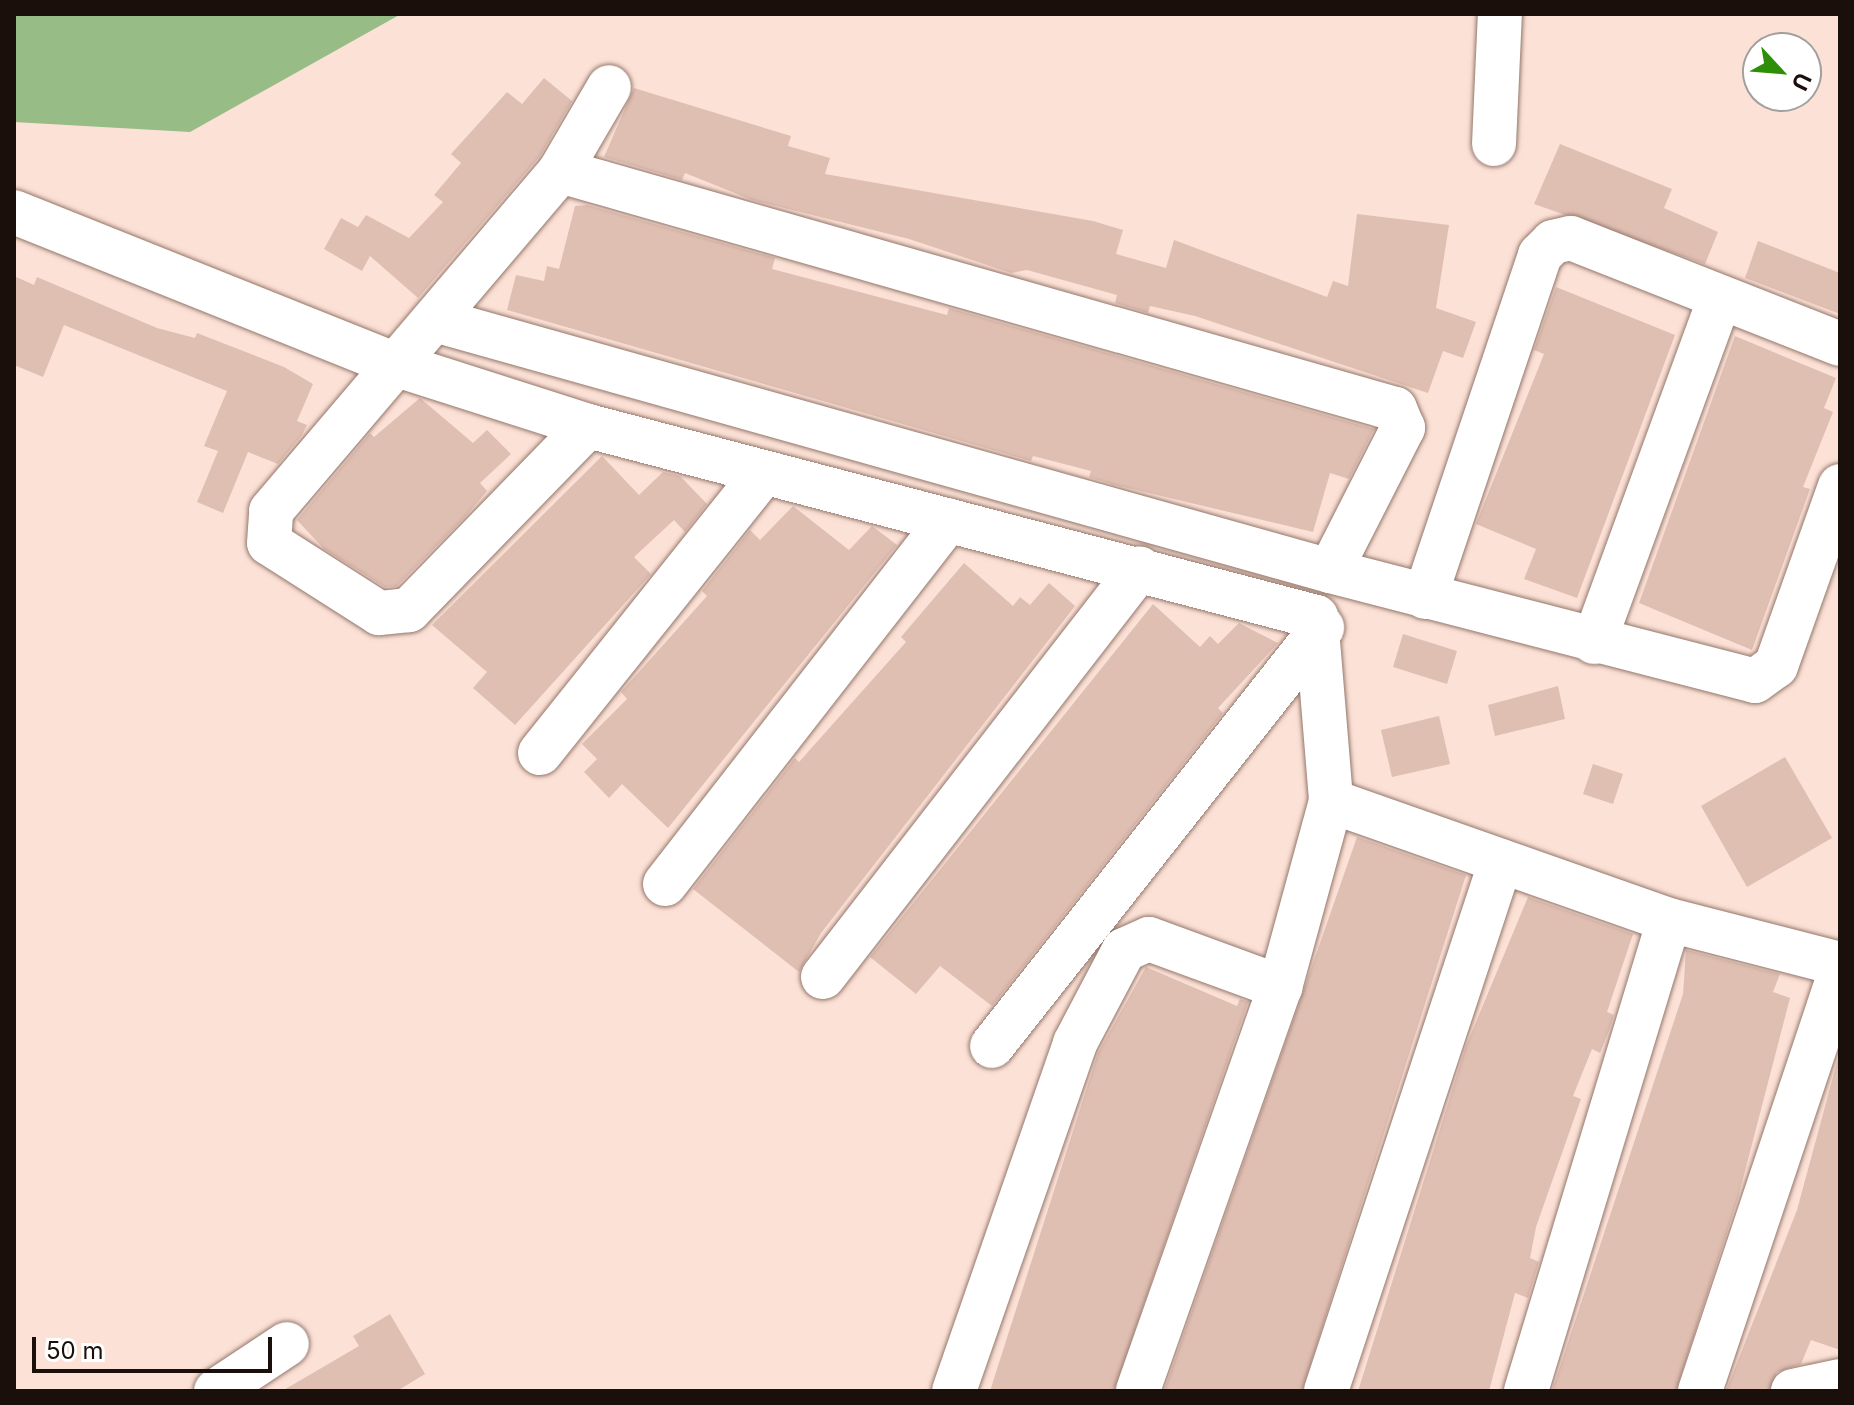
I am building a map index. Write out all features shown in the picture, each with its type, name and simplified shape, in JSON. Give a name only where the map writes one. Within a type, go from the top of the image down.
[{"type":"street","points":[[1494,144],[1500,14]]},
{"type":"street","points":[[588,426],[409,610],[379,613],[276,554],[266,533],[271,511],[560,171],[609,87]]},
{"type":"street","points":[[560,171],[1395,409],[1403,428],[1330,571]]},
{"type":"street","points":[[14,212],[417,340],[1330,571],[1594,642],[1764,679],[1776,666],[1840,486]]},
{"type":"street","points":[[1425,597],[1546,248],[1571,238],[1840,344]]},
{"type":"street","points":[[1594,642],[1720,297]]},
{"type":"street","points":[[417,340],[588,426],[763,474],[1302,610],[1322,628],[1331,801],[1280,987],[1138,1391]]},
{"type":"street","points":[[540,753],[763,474]]},
{"type":"street","points":[[665,884],[948,520]]},
{"type":"street","points":[[823,977],[1140,568]]},
{"type":"street","points":[[992,1046],[1322,628]]},
{"type":"street","points":[[1331,801],[1669,920],[1840,964]]},
{"type":"street","points":[[1326,1391],[1501,861]]},
{"type":"street","points":[[1526,1391],[1669,920]]},
{"type":"street","points":[[954,1391],[1075,1043],[1124,950],[1149,939],[1280,987]]},
{"type":"street","points":[[1700,1391],[1840,972]]},
{"type":"street","points":[[216,1391],[287,1344]]},
{"type":"street","points":[[1793,1391],[1840,1381]]},
{"type":"green space","points":[[14,14],[401,14],[190,132],[14,122]]},
{"type":"building","points":[[544,78],[572,101],[540,156],[418,298],[370,256],[362,271],[324,249],[341,218],[358,227],[366,215],[409,238],[443,202],[434,195],[461,163],[451,154],[507,92],[522,104]]},
{"type":"building","points":[[634,88],[791,136],[788,146],[830,158],[825,174],[1093,221],[1123,230],[1116,254],[1166,268],[1174,240],[1327,297],[1333,281],[1348,286],[1357,214],[1449,225],[1436,308],[1476,322],[1463,358],[1443,351],[1428,393],[1195,316],[1150,306],[1148,313],[1115,303],[1117,295],[1027,270],[1011,273],[909,239],[752,200],[685,173],[682,180],[604,157]]},
{"type":"building","points":[[1560,144],[1672,189],[1664,208],[1718,232],[1705,264],[1534,204]]},
{"type":"building","points":[[587,205],[775,258],[772,269],[947,315],[949,308],[1374,429],[1349,479],[1330,473],[1313,532],[1115,485],[1089,477],[1091,471],[1033,456],[1031,461],[507,310],[516,275],[544,281],[547,266],[559,269],[575,206]]},
{"type":"building","points":[[1758,241],[1840,273],[1840,314],[1745,278]]},
{"type":"building","points":[[14,276],[34,285],[37,277],[157,328],[195,338],[197,333],[284,367],[313,384],[297,421],[307,425],[302,435],[278,464],[248,452],[223,513],[197,502],[218,451],[204,446],[227,391],[64,325],[43,377],[14,365]]},
{"type":"building","points":[[1556,287],[1675,335],[1577,598],[1524,579],[1536,549],[1476,524],[1544,354],[1534,350]]},
{"type":"building","points":[[1735,336],[1836,378],[1824,408],[1833,412],[1803,487],[1810,489],[1752,650],[1639,603]]},
{"type":"building","points":[[420,398],[473,443],[487,430],[511,454],[480,483],[487,491],[465,517],[397,586],[385,587],[324,549],[297,520],[370,433],[374,437]]},
{"type":"building","points":[[602,456],[639,495],[663,472],[680,476],[707,504],[685,532],[674,520],[634,557],[651,574],[515,725],[473,688],[487,672],[432,625]]},
{"type":"building","points":[[793,506],[849,550],[872,526],[897,545],[668,828],[622,784],[609,798],[584,772],[597,759],[582,744],[627,699],[621,692],[707,596],[702,591],[750,530],[760,540]]},
{"type":"building","points":[[964,563],[1013,606],[1020,597],[1030,605],[1049,583],[1075,606],[821,933],[799,972],[693,889],[795,758],[799,762],[906,642],[901,637]]},
{"type":"building","points":[[1153,604],[1200,647],[1210,636],[1218,644],[1239,623],[1278,643],[1218,708],[1223,713],[992,1006],[940,966],[916,994],[870,957]]},
{"type":"building","points":[[1403,634],[1457,651],[1447,684],[1393,667]]},
{"type":"building","points":[[1558,686],[1565,719],[1495,736],[1488,705]]},
{"type":"building","points":[[1439,716],[1450,764],[1392,777],[1381,730]]},
{"type":"building","points":[[1785,757],[1832,838],[1747,887],[1701,806]]},
{"type":"building","points":[[1593,764],[1623,774],[1613,804],[1583,794]]},
{"type":"building","points":[[1357,837],[1466,875],[1302,1391],[1164,1391]]},
{"type":"building","points":[[1528,897],[1633,934],[1607,1012],[1614,1015],[1610,1028],[1600,1053],[1592,1049],[1573,1096],[1581,1099],[1536,1227],[1530,1258],[1539,1262],[1528,1298],[1515,1293],[1489,1391],[1358,1391],[1466,1046]]},
{"type":"building","points":[[1686,950],[1780,974],[1773,992],[1790,998],[1738,1198],[1676,1391],[1552,1391],[1683,994]]},
{"type":"building","points":[[1146,967],[1237,1006],[1240,999],[1248,1002],[1114,1391],[990,1391],[1098,1053]]},
{"type":"building","points":[[1840,1051],[1840,1350],[1811,1340],[1801,1364],[1777,1372],[1769,1391],[1726,1391],[1797,1210]]},
{"type":"building","points":[[390,1314],[425,1374],[397,1391],[282,1391],[359,1346],[353,1336]]}]
